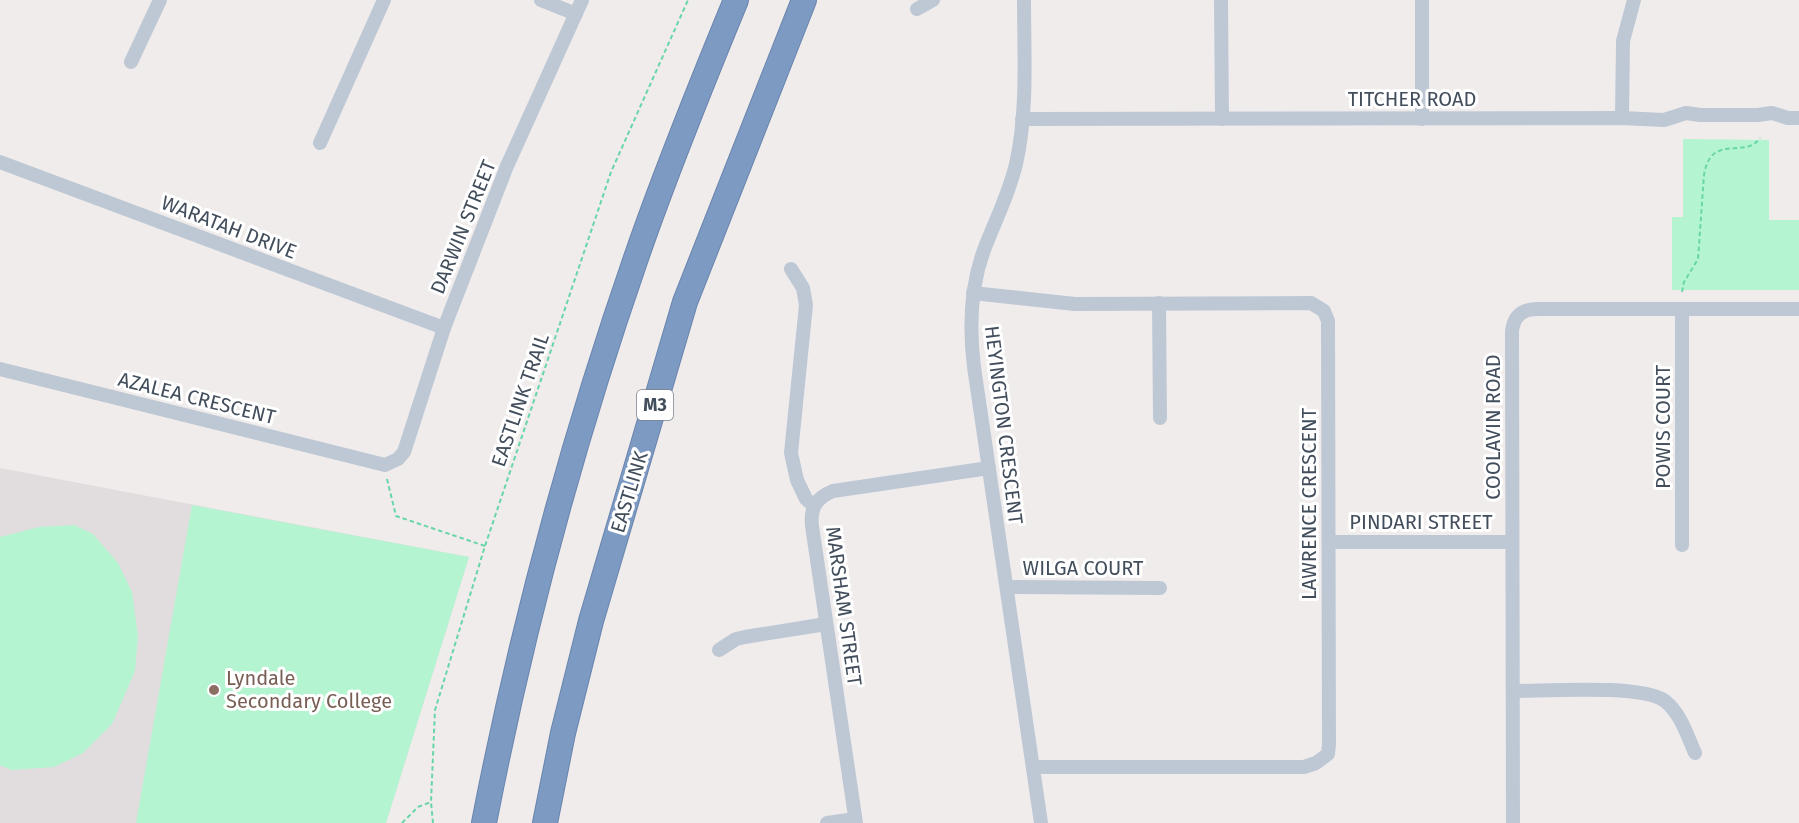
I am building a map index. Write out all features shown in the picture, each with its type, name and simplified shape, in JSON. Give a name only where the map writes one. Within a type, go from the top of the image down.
[{"type":"highway","points":[[483,823],[533,601],[602,360],[661,188],[736,0]]},
{"type":"highway","name":"EASTLINK","points":[[544,823],[563,733],[591,621],[685,302],[804,0]]},
{"type":"street","points":[[131,62],[160,0]]},
{"type":"street","points":[[320,143],[384,0]]},
{"type":"street","points":[[541,0],[576,15]]},
{"type":"street","name":"DARWIN STREET","points":[[385,465],[398,459],[404,452],[444,328],[507,166],[582,0]]},
{"type":"street","points":[[917,9],[933,0]]},
{"type":"street","name":"HEYINGTON CRESCENT","points":[[1024,0],[1022,119],[1016,163],[984,251],[971,310],[972,351],[1041,823]]},
{"type":"street","points":[[1221,0],[1221,119]]},
{"type":"street","points":[[1422,0],[1422,119]]},
{"type":"street","points":[[1622,118],[1623,41],[1634,0]]},
{"type":"street","name":"TITCHER ROAD","points":[[1022,119],[1622,118],[1664,120],[1686,113],[1746,116],[1772,113],[1788,118],[1799,118]]},
{"type":"street","name":"WARATAH DRIVE","points":[[0,162],[444,328]]},
{"type":"street","points":[[791,269],[803,288],[806,305],[790,453],[801,489],[806,499],[813,505]]},
{"type":"street","name":"LAWRENCE CRESCENT","points":[[973,293],[1075,304],[1305,303],[1316,304],[1324,311],[1328,321],[1329,744],[1326,757],[1304,766],[1033,767]]},
{"type":"street","points":[[1158,303],[1160,418]]},
{"type":"street","name":"COOLAVIN ROAD","points":[[1513,823],[1512,331],[1515,319],[1521,312],[1530,309],[1799,309]]},
{"type":"street","name":"POWIS COURT","points":[[1682,309],[1682,545]]},
{"type":"street","name":"AZALEA CRESCENT","points":[[0,369],[385,465]]},
{"type":"street","name":"MARSHAM STREET","points":[[856,821],[811,518],[813,505],[824,494],[833,491],[989,468]]},
{"type":"street","name":"PINDARI STREET","points":[[1329,542],[1512,542]]},
{"type":"street","name":"WILGA COURT","points":[[1006,587],[1160,588]]},
{"type":"street","points":[[719,650],[736,639],[826,624]]},
{"type":"street","points":[[1513,691],[1627,690],[1648,693],[1664,701],[1677,715],[1695,753]]},
{"type":"street","points":[[827,823],[856,821]]},
{"type":"path","name":"EASTLINK TRAIL","points":[[433,823],[431,802],[435,710],[485,546],[611,172],[688,0]]},
{"type":"path","points":[[1682,292],[1684,282],[1698,259],[1707,162],[1721,150],[1751,146],[1756,144],[1760,138]]},
{"type":"path","points":[[388,481],[396,516],[485,546]]},
{"type":"path","points":[[402,823],[418,807],[431,802]]},
{"type":"shaded area","name":"Lyndale Secondary College","points":[[0,468],[469,557],[386,823],[0,823]]},
{"type":"green space","points":[[1683,139],[1769,140],[1769,220],[1799,220],[1799,290],[1672,290],[1672,217],[1683,217]]},
{"type":"green space","points":[[192,505],[469,557],[386,823],[136,823]]},
{"type":"green space","points":[[74,525],[93,534],[118,563],[132,592],[138,636],[135,671],[112,724],[83,753],[54,767],[11,770],[0,765],[0,537],[39,527]]},
{"type":"place","name":"Lyndale Secondary College","points":[[214,690]]}]
